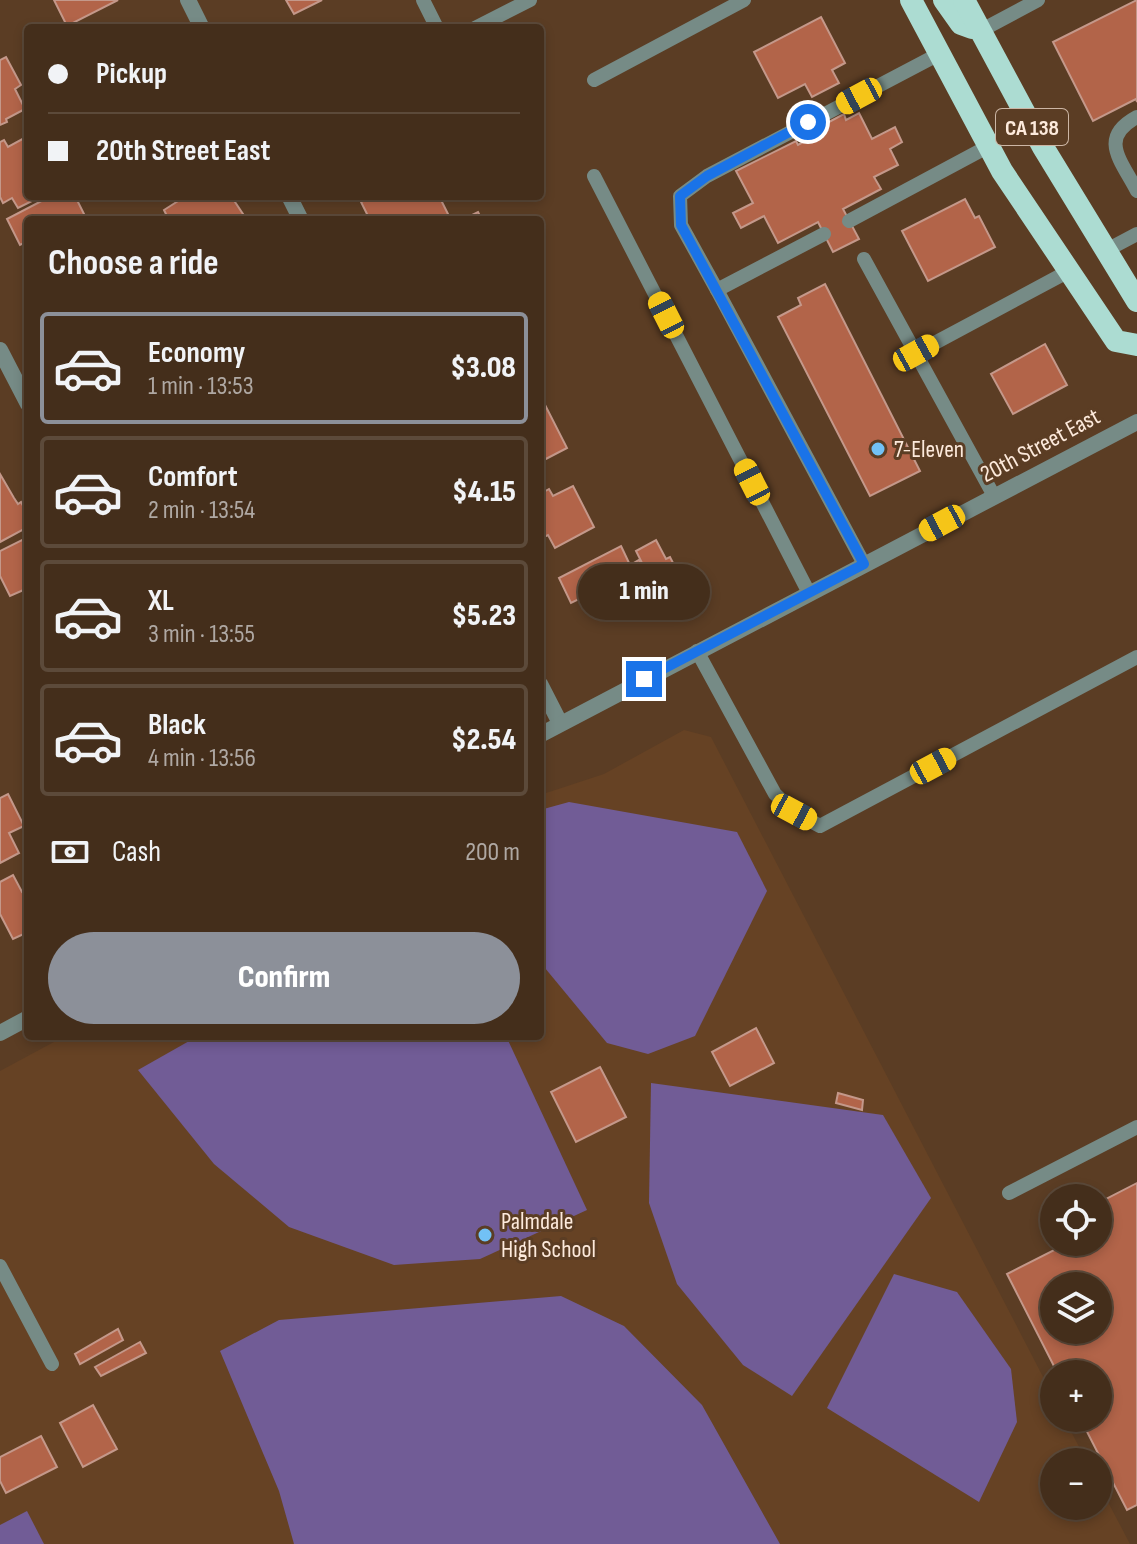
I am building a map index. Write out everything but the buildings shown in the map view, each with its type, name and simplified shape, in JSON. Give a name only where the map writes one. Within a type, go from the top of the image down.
[{"type":"highway","name":"CA 138","points":[[911,0],[1002,171],[1116,341],[1137,345]]},
{"type":"highway","points":[[944,0],[961,24],[980,31]]},
{"type":"highway","name":"CA 138","points":[[964,0],[1043,147],[1137,301]]},
{"type":"street","points":[[188,0],[200,24]]},
{"type":"street","points":[[0,350],[24,396]]},
{"type":"street","name":"20th Street East","points":[[544,733],[1137,422]]},
{"type":"street","points":[[544,692],[560,723]]},
{"type":"street","points":[[0,1033],[24,1020]]},
{"type":"lane","points":[[423,0],[435,24]]},
{"type":"lane","points":[[483,24],[530,0]]},
{"type":"lane","points":[[594,80],[744,0]]},
{"type":"lane","points":[[980,31],[1038,0]]},
{"type":"lane","points":[[864,564],[681,225],[680,196],[707,176],[939,54]]},
{"type":"lane","points":[[1137,117],[1121,126],[1115,137],[1117,152],[1137,191]]},
{"type":"lane","points":[[849,221],[989,146]]},
{"type":"lane","points":[[594,176],[809,593]]},
{"type":"lane","points":[[717,290],[824,234]]},
{"type":"lane","points":[[1105,251],[1137,234]]},
{"type":"lane","points":[[864,259],[994,496]]},
{"type":"lane","points":[[916,353],[1069,271]]},
{"type":"lane","points":[[697,651],[775,794],[794,812],[820,826],[1137,657]]},
{"type":"lane","points":[[1009,1193],[1137,1127]]},
{"type":"lane","points":[[0,1266],[52,1364]]},
{"type":"shaded area","name":"Palmdale High School","points":[[684,730],[711,737],[1040,1371],[1040,1432],[1071,1432],[1080,1448],[1040,1448],[1040,1520],[1112,1520],[1112,1510],[1130,1544],[0,1544],[0,1071],[58,1040],[544,1040],[544,794],[604,774]]},
{"type":"shaded area","points":[[569,802],[737,832],[767,891],[695,1036],[648,1054],[607,1043],[544,967],[544,809]]},
{"type":"shaded area","points":[[191,1040],[508,1040],[587,1210],[480,1259],[394,1265],[289,1227],[214,1164],[138,1070]]},
{"type":"shaded area","points":[[651,1083],[883,1115],[931,1198],[792,1396],[743,1365],[677,1284],[649,1203]]},
{"type":"shaded area","points":[[894,1274],[957,1292],[1011,1369],[1017,1422],[979,1502],[827,1408]]},
{"type":"shaded area","points":[[561,1296],[624,1326],[702,1405],[780,1544],[294,1544],[279,1491],[220,1351],[279,1320]]},
{"type":"shaded area","points":[[27,1511],[44,1544],[0,1544],[0,1525]]},
{"type":"place","name":"7-Eleven","points":[[878,449]]},
{"type":"place","name":"Palmdale High School","points":[[485,1235]]},
{"type":"route","points":[[644,679],[864,564],[681,225],[680,196],[707,176],[808,122]]}]
